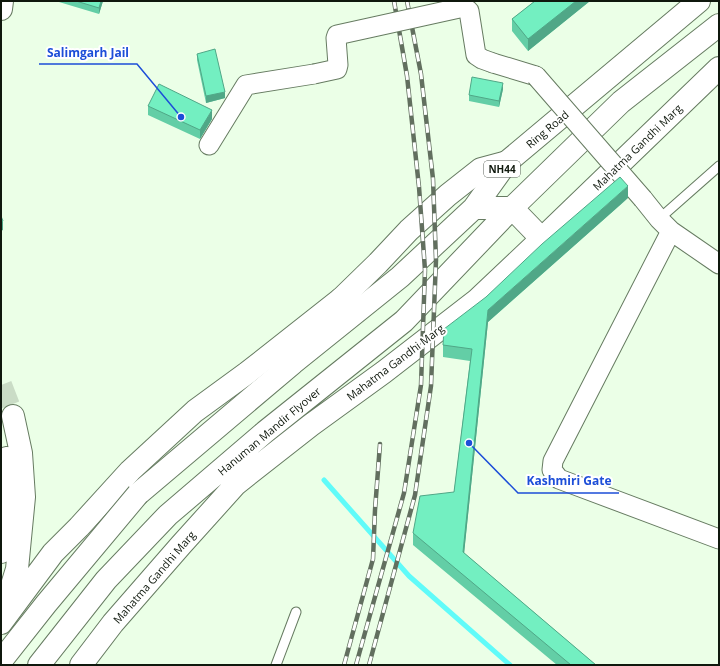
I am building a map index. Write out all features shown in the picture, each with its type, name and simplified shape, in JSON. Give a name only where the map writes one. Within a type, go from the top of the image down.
[{"type":"main road","points":[[1,9],[2,1]]},
{"type":"main road","name":"Ring Road","points":[[315,345],[400,277],[474,208],[507,162],[699,1]]},
{"type":"main road","points":[[474,208],[512,208],[621,102],[719,25]]},
{"type":"main road","name":"Mahatma Gandhi Marg","points":[[81,665],[113,622],[236,484],[311,425],[384,372],[477,300],[719,68]]},
{"type":"main road","points":[[1,624],[53,553],[130,471],[195,411],[247,373],[341,299],[410,230],[448,195],[481,169],[507,162]]},
{"type":"main road","points":[[512,208],[542,239]]},
{"type":"main road","name":"Hanuman Mandir Flyover","points":[[39,665],[106,580],[168,515],[265,432],[404,321],[512,208]]},
{"type":"main road","points":[[1,661],[46,604],[138,494],[315,345],[341,299]]},
{"type":"main road","points":[[7,417],[21,453],[24,496],[17,570],[1,624],[14,665]]},
{"type":"main road","points":[[1,552],[4,540],[9,478],[7,417]]},
{"type":"street","points":[[209,145],[246,85],[337,69],[336,38],[338,35],[464,8],[469,11],[476,55],[493,63],[536,76],[665,225],[719,264]]},
{"type":"street","points":[[665,225],[553,461],[552,470],[559,479],[719,539]]},
{"type":"lane","points":[[665,225],[719,166]]},
{"type":"lane","points":[[276,665],[296,612]]},
{"type":"building","points":[[76,1],[101,1],[99,8]]},
{"type":"building","points":[[535,1],[576,1],[528,39],[512,19]]},
{"type":"building","points":[[215,49],[225,92],[206,96],[197,54]]},
{"type":"building","points":[[472,77],[503,83],[499,101],[469,95]]},
{"type":"building","points":[[159,84],[212,110],[200,130],[148,106]]},
{"type":"building","points":[[620,177],[628,186],[488,310],[463,552],[596,665],[571,665],[413,533],[420,496],[454,492],[472,349],[443,345],[444,329],[486,297],[542,244]]},
{"type":"waterway","points":[[324,480],[409,576],[510,665]]},
{"type":"tunnel","points":[[1,385],[13,416]]},
{"type":"railway","points":[[356,665],[404,493],[421,385],[425,270],[419,187],[407,76],[394,1]]},
{"type":"railway","points":[[369,665],[415,495],[431,386],[436,260],[433,179],[421,74],[407,1]]},
{"type":"railway","points":[[344,665],[373,559],[380,444]]},
{"type":"place","name":"Salimgarh Jail","points":[[181,117]]},
{"type":"place","name":"Kashmiri Gate","points":[[469,443]]}]
